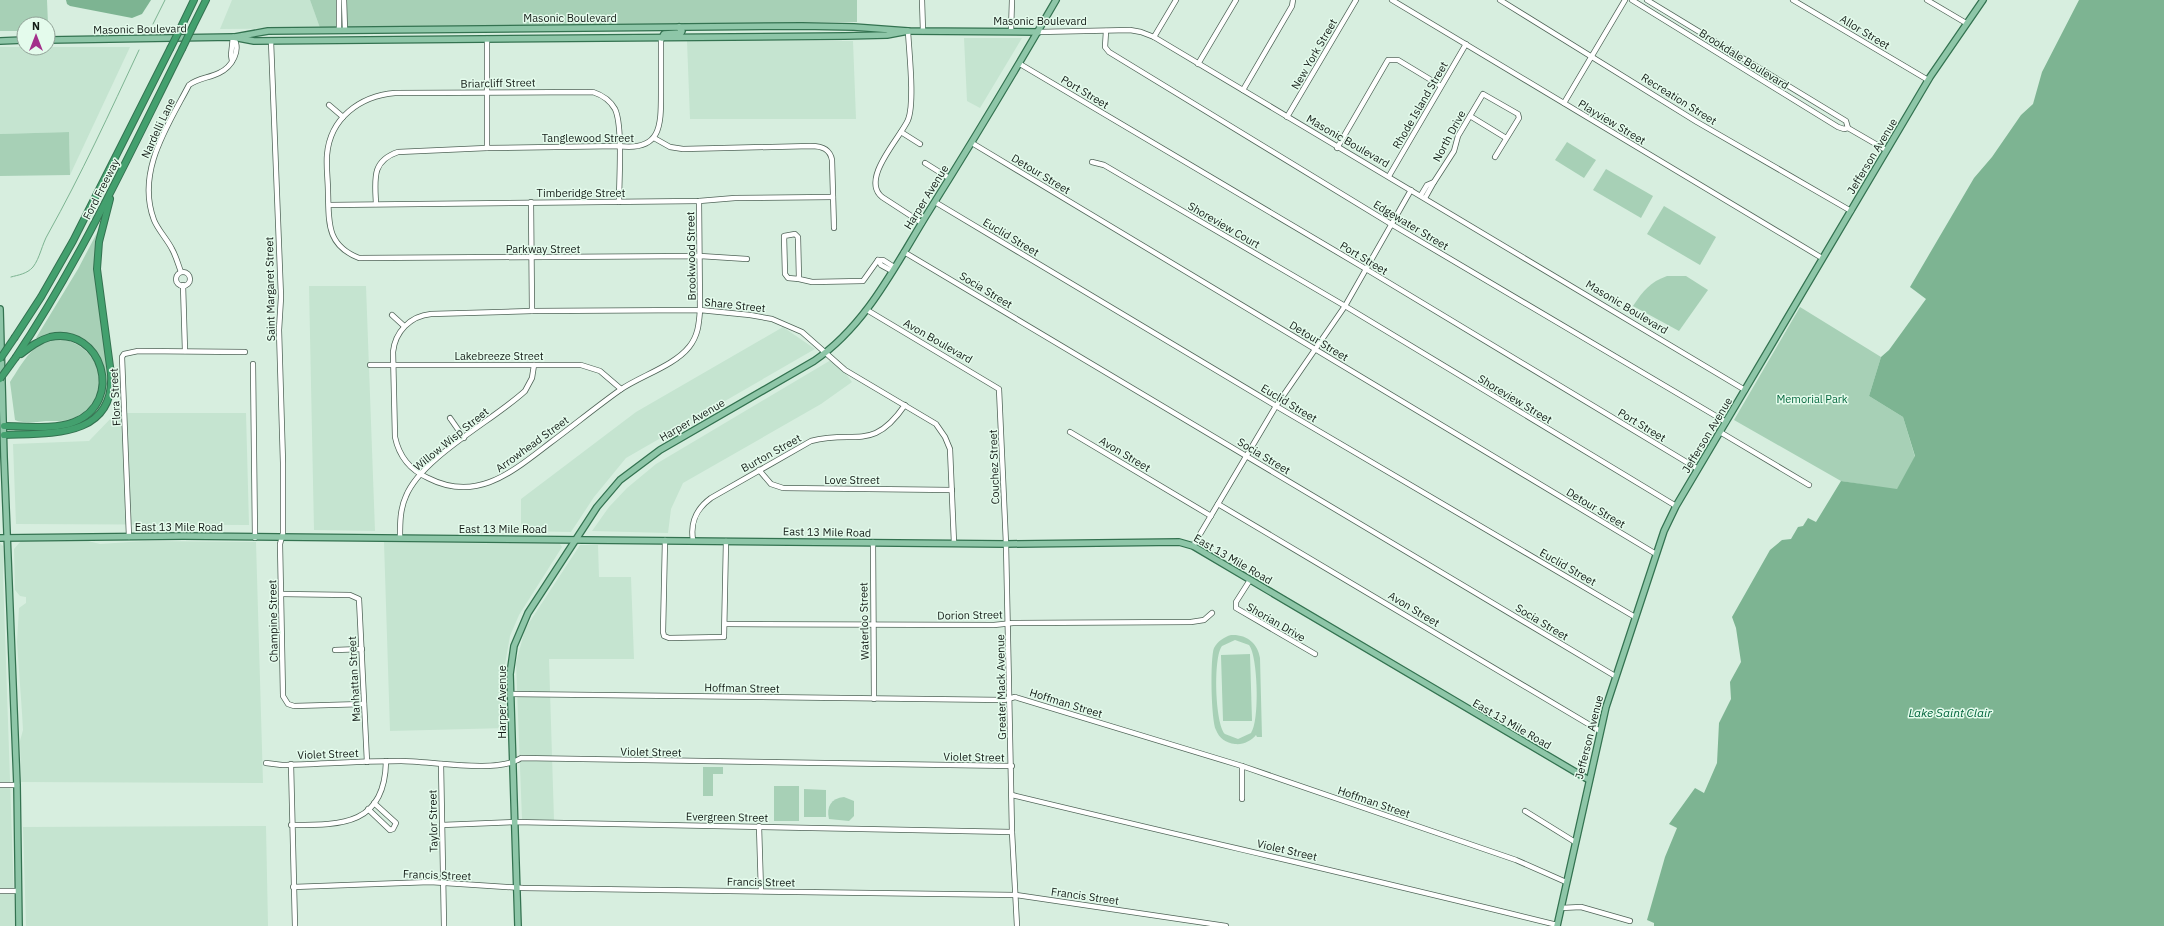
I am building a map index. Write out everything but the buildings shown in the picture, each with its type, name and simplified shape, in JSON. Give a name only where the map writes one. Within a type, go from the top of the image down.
[{"type":"highway","name":"Ford Freeway","points":[[0,359],[42,297],[73,241],[194,0]]},
{"type":"highway","name":"Ford Freeway","points":[[0,379],[16,357],[65,280],[113,189],[206,0]]},
{"type":"highway","points":[[4,435],[73,430],[89,423],[99,414],[106,404],[111,387],[111,374],[97,269],[99,242],[113,189]]},
{"type":"highway","points":[[4,426],[57,425],[73,422],[92,410],[103,387],[103,374],[97,358],[86,345],[74,339],[62,336],[43,339],[16,357]]},
{"type":"main road","name":"Harper Avenue","points":[[518,926],[510,694],[512,658],[517,636],[528,613],[576,539],[606,496],[620,480],[647,458],[825,353],[844,337],[867,310],[904,252],[1020,64],[1056,0]]},
{"type":"main road","name":"Jefferson Avenue","points":[[1557,926],[1588,780],[1615,676],[1656,554],[1676,506],[1928,80],[1983,0]]},
{"type":"main road","name":"Masonic Boulevard","points":[[233,37],[253,32],[270,31],[812,26],[908,31],[1038,32]]},
{"type":"main road","points":[[802,36],[806,29],[812,26]]},
{"type":"main road","points":[[825,26],[833,36]]},
{"type":"main road","points":[[661,38],[664,34],[681,33],[682,30],[679,27]]},
{"type":"main road","points":[[702,37],[737,34],[740,32],[742,27]]},
{"type":"main road","points":[[854,27],[856,30],[856,36]]},
{"type":"main road","points":[[588,37],[586,32],[610,28]]},
{"type":"main road","points":[[417,40],[416,33],[423,29]]},
{"type":"main road","points":[[481,29],[487,34],[487,39]]},
{"type":"main road","points":[[310,40],[338,37],[342,30]]},
{"type":"main road","points":[[270,31],[268,37],[271,40]]},
{"type":"main road","name":"Masonic Boulevard","points":[[56,40],[233,37],[254,41],[588,37],[661,38],[856,36],[887,35],[908,31]]},
{"type":"main road","points":[[0,41],[16,40]]},
{"type":"main road","points":[[0,309],[17,785],[19,926]]},
{"type":"main road","name":"East 13 Mile Road","points":[[0,538],[129,537],[576,539],[1006,544],[1172,542],[1193,546],[1588,780]]},
{"type":"street","points":[[339,0],[342,30]]},
{"type":"street","points":[[342,30],[344,0]]},
{"type":"street","points":[[922,0],[923,31]]},
{"type":"street","points":[[1011,31],[1012,0]]},
{"type":"street","points":[[1154,37],[1176,0]]},
{"type":"street","points":[[1198,64],[1236,0]]},
{"type":"street","points":[[1243,90],[1292,6],[1293,0]]},
{"type":"street","name":"New York Street","points":[[1287,117],[1356,0]]},
{"type":"street","name":"Playview Street","points":[[1392,0],[1822,258]]},
{"type":"street","name":"Recreation Street","points":[[1500,0],[1592,55],[1697,122],[1851,211]]},
{"type":"street","points":[[1564,103],[1625,0]]},
{"type":"street","name":"Brookdale Boulevard","points":[[1632,0],[1834,125],[1844,129],[1848,128],[1886,150]]},
{"type":"street","name":"Brookdale Boulevard","points":[[1647,0],[1846,122],[1848,128]]},
{"type":"street","name":"Allor Street","points":[[1793,0],[1928,80]]},
{"type":"street","points":[[1927,0],[1966,24]]},
{"type":"street","points":[[908,31],[909,117],[876,173],[876,190],[882,197],[922,223]]},
{"type":"street","name":"Edgewater Street","points":[[1106,31],[1105,47],[1108,52],[1391,224],[1726,422]]},
{"type":"street","name":"Masonic Boulevard","points":[[1038,32],[1136,31],[1154,37],[1337,148],[1389,176],[1745,390]]},
{"type":"street","name":"Nardelli Lane","points":[[181,272],[172,249],[155,222],[151,210],[148,188],[150,166],[190,85],[196,81],[222,72],[232,61],[231,55],[233,37]]},
{"type":"street","points":[[661,38],[660,120],[654,138],[670,147],[683,149],[824,147],[830,154],[832,160],[834,228]]},
{"type":"street","points":[[487,39],[487,148]]},
{"type":"street","name":"Saint Margaret Street","points":[[271,40],[281,297],[279,330],[283,463],[282,538]]},
{"type":"street","name":"Rhode Island Street","points":[[1389,176],[1466,44]]},
{"type":"street","points":[[1337,148],[1388,60],[1398,60],[1441,86]]},
{"type":"street","name":"Port Street","points":[[1020,64],[1368,270],[1698,469]]},
{"type":"street","name":"Briarcliff Street","points":[[343,116],[362,101],[384,94],[487,92],[586,92],[599,94],[610,102],[616,112],[619,202]]},
{"type":"street","name":"North Drive","points":[[1423,197],[1454,151],[1458,136],[1483,94],[1518,114],[1519,118],[1495,157]]},
{"type":"street","points":[[329,105],[343,116],[334,130],[327,152],[329,205]]},
{"type":"street","points":[[1470,116],[1506,138]]},
{"type":"street","points":[[900,132],[920,144]]},
{"type":"street","name":"Tanglewood Street","points":[[376,204],[376,172],[382,160],[392,154],[403,151],[618,146],[638,148],[654,138]]},
{"type":"street","name":"Detour Street","points":[[972,143],[1656,554]]},
{"type":"street","name":"Shoreview Court","points":[[1092,162],[1104,165],[1345,306]]},
{"type":"street","points":[[925,163],[950,178]]},
{"type":"street","points":[[1193,546],[1276,406],[1317,350],[1368,270],[1391,224],[1411,190]]},
{"type":"street","name":"Timberidge Street","points":[[329,205],[699,201],[735,198],[833,197]]},
{"type":"street","name":"Brookwood Street","points":[[699,201],[700,310]]},
{"type":"street","points":[[531,202],[532,311]]},
{"type":"street","name":"Euclid Street","points":[[935,202],[1276,406],[1635,617]]},
{"type":"street","name":"Parkway Street","points":[[329,205],[330,230],[342,249],[353,256],[364,259],[700,256],[747,259]]},
{"type":"street","points":[[799,278],[798,237],[795,234],[787,234],[784,236],[785,274],[788,278],[799,278],[812,282],[863,281],[878,260],[881,265],[893,269]]},
{"type":"street","name":"Socia Street","points":[[904,252],[1615,676]]},
{"type":"street","points":[[181,272],[186,273],[189,277],[188,283],[183,286],[178,284],[176,280],[176,275],[181,272]]},
{"type":"street","points":[[183,286],[185,351]]},
{"type":"street","name":"Shoreview Street","points":[[1345,306],[1676,506]]},
{"type":"street","name":"Share Street","points":[[404,326],[420,316],[430,314],[532,311],[700,310],[750,315],[785,323],[802,332],[845,370],[929,418],[936,424],[945,437],[950,449],[954,543]]},
{"type":"street","name":"Arrowhead Street","points":[[393,365],[397,444],[405,461],[420,474],[440,483],[457,486],[479,486],[501,478],[519,467],[621,389],[677,357],[688,348],[697,334],[700,310]]},
{"type":"street","name":"Avon Boulevard","points":[[867,310],[999,389]]},
{"type":"street","points":[[392,315],[404,326],[395,341],[393,365]]},
{"type":"street","name":"Flora Street","points":[[129,537],[122,357],[126,352],[132,351],[245,352]]},
{"type":"street","points":[[253,364],[255,538]]},
{"type":"street","name":"Lakebreeze Street","points":[[370,365],[589,366],[608,376],[621,389]]},
{"type":"street","name":"Willow Wisp Street","points":[[400,538],[402,505],[406,494],[420,474],[525,391],[532,378],[534,365]]},
{"type":"street","name":"Couchez Street","points":[[999,389],[1006,544]]},
{"type":"street","name":"Burton Street","points":[[693,540],[691,530],[694,519],[704,503],[811,441],[824,438],[860,438],[888,427],[905,405]]},
{"type":"street","points":[[450,418],[464,438]]},
{"type":"street","name":"Avon Street","points":[[1070,432],[1211,516]]},
{"type":"street","points":[[1720,432],[1809,485]]},
{"type":"street","name":"Love Street","points":[[760,470],[771,484],[782,488],[952,490]]},
{"type":"street","name":"Avon Street","points":[[1218,504],[1600,731]]},
{"type":"street","name":"Champine Street","points":[[282,538],[280,544],[284,696],[288,704],[294,706],[364,704]]},
{"type":"street","points":[[665,540],[664,636],[669,638],[724,637],[726,624],[726,541]]},
{"type":"street","name":"Waterloo Street","points":[[873,542],[874,699]]},
{"type":"street","name":"Greater Mack Avenue","points":[[1006,544],[1012,766],[1012,832],[1017,926]]},
{"type":"street","name":"Shorian Drive","points":[[1250,580],[1236,602],[1236,608],[1315,654]]},
{"type":"street","name":"Manhattan Street","points":[[282,594],[357,596],[360,602],[367,762]]},
{"type":"street","name":"Dorion Street","points":[[726,624],[873,625],[1196,622],[1204,620],[1212,613]]},
{"type":"street","points":[[335,650],[362,649]]},
{"type":"street","name":"Hoffman Street","points":[[510,694],[1004,700],[1015,697],[1242,766],[1516,860],[1566,882]]},
{"type":"street","name":"Violet Street","points":[[266,763],[291,764],[386,761],[441,764],[513,764],[521,758],[1012,766]]},
{"type":"street","points":[[291,826],[341,824],[358,817],[374,803],[383,782],[386,761]]},
{"type":"street","points":[[291,764],[291,826],[295,926]]},
{"type":"street","name":"Taylor Street","points":[[441,764],[444,926]]},
{"type":"street","points":[[1242,766],[1242,799]]},
{"type":"street","points":[[0,785],[17,785]]},
{"type":"street","name":"Violet Street","points":[[1012,795],[1215,844],[1300,862],[1557,926]]},
{"type":"street","points":[[368,809],[390,830],[394,829],[396,823],[374,803]]},
{"type":"street","points":[[1525,811],[1575,842]]},
{"type":"street","name":"Evergreen Street","points":[[442,825],[515,822],[1012,832]]},
{"type":"street","points":[[759,826],[761,891]]},
{"type":"street","name":"Francis Street","points":[[294,887],[444,882],[516,887],[1016,895],[1226,926]]},
{"type":"street","points":[[0,891],[18,891]]},
{"type":"street","points":[[1561,908],[1581,907],[1630,921]]},
{"type":"shaded area","points":[[232,0],[310,0],[320,28],[220,29]]},
{"type":"shaded area","points":[[964,38],[1022,38],[980,108],[967,101]]},
{"type":"shaded area","points":[[687,41],[853,41],[856,119],[690,119]]},
{"type":"shaded area","points":[[0,47],[16,47],[16,56],[56,56],[56,47],[130,47],[70,175],[69,132],[0,134]]},
{"type":"shaded area","points":[[309,286],[366,286],[375,531],[314,530]]},
{"type":"shaded area","points":[[783,327],[815,349],[626,458],[594,497],[571,532],[521,531],[521,499],[636,412]]},
{"type":"shaded area","points":[[831,360],[843,370],[852,382],[821,404],[683,483],[671,509],[668,533],[592,531],[609,507],[627,488],[656,464]]},
{"type":"shaded area","points":[[116,413],[246,413],[249,525],[16,524],[13,444],[89,441]]},
{"type":"shaded area","points":[[21,541],[88,541],[100,544],[145,541],[256,542],[263,783],[21,782],[20,741],[23,730],[17,642],[19,608],[26,603],[26,597],[20,596],[15,590],[14,549]]},
{"type":"shaded area","points":[[384,542],[560,544],[562,547],[519,615],[510,636],[504,670],[507,728],[390,731]]},
{"type":"shaded area","points":[[0,543],[3,546],[4,557],[3,575],[15,926],[0,926]]},
{"type":"shaded area","points":[[580,545],[598,545],[599,577],[631,577],[634,659],[549,659],[554,820],[522,819],[516,663],[525,629]]},
{"type":"shaded area","points":[[266,826],[268,926],[26,926],[23,827]]},
{"type":"green space","points":[[0,0],[47,0],[48,16],[16,16],[16,31],[0,31]]},
{"type":"green space","points":[[310,0],[857,0],[857,22],[320,28]]},
{"type":"green space","points":[[69,132],[70,175],[0,176],[0,134]]},
{"type":"green space","points":[[1567,142],[1596,160],[1584,178],[1555,160]]},
{"type":"green space","points":[[1606,169],[1653,196],[1641,218],[1593,190]]},
{"type":"green space","points":[[1664,206],[1716,237],[1700,265],[1647,234]]},
{"type":"green space","points":[[99,229],[100,240],[96,273],[96,288],[106,348],[108,373],[106,394],[98,411],[81,423],[54,430],[15,432],[14,429],[79,422],[98,401],[103,393],[106,385],[106,377],[103,370],[93,356],[76,338],[36,338],[78,269]]},
{"type":"green space","points":[[1667,276],[1686,276],[1708,290],[1679,331],[1633,306],[1647,288],[1661,278]]},
{"type":"green space","name":"Memorial Park","points":[[1800,307],[1881,357],[1869,396],[1903,417],[1915,457],[1897,490],[1841,481],[1734,420]]},
{"type":"green space","points":[[61,339],[76,344],[87,352],[95,363],[99,375],[99,388],[95,400],[86,410],[67,420],[22,422],[15,420],[10,382],[30,353],[43,343]]},
{"type":"green space","points":[[1228,636],[1242,636],[1250,640],[1257,648],[1260,658],[1262,737],[1257,737],[1256,735],[1249,741],[1241,744],[1229,743],[1223,740],[1217,733],[1214,724],[1212,702],[1213,654],[1217,643]],"holes":[[[1235,640],[1249,645],[1252,651],[1256,675],[1256,716],[1251,733],[1238,739],[1225,734],[1219,718],[1216,690],[1217,663],[1222,646]]]},
{"type":"green space","points":[[1250,654],[1252,721],[1223,721],[1221,655]]},
{"type":"green space","points":[[703,767],[723,767],[723,774],[713,774],[713,796],[703,796]]},
{"type":"green space","points":[[774,786],[799,786],[799,821],[774,821]]},
{"type":"green space","points":[[804,789],[826,790],[826,817],[804,817]]},
{"type":"green space","points":[[844,797],[854,801],[854,816],[849,821],[829,819],[828,811],[830,804],[836,799]]},
{"type":"water","points":[[66,0],[151,0],[142,14],[132,18],[70,6],[67,4]]},
{"type":"water","name":"Lake Saint Clair","points":[[2079,0],[2164,0],[2164,926],[1654,926],[1654,923],[1647,920],[1665,857],[1677,828],[1669,824],[1695,788],[1704,793],[1717,763],[1719,723],[1731,699],[1730,682],[1741,662],[1736,628],[1732,617],[1770,550],[1782,540],[1791,539],[1798,527],[1803,526],[1808,518],[1816,522],[1841,481],[1897,489],[1915,456],[1903,417],[1869,396],[1881,357],[1889,350],[1926,299],[1910,287],[1974,178],[1992,157],[2021,115],[2033,104],[2042,72]]},
{"type":"waterway","points":[[153,24],[165,0]]},
{"type":"waterway","points":[[11,277],[22,274],[33,267],[46,238],[84,166],[139,50]]}]
